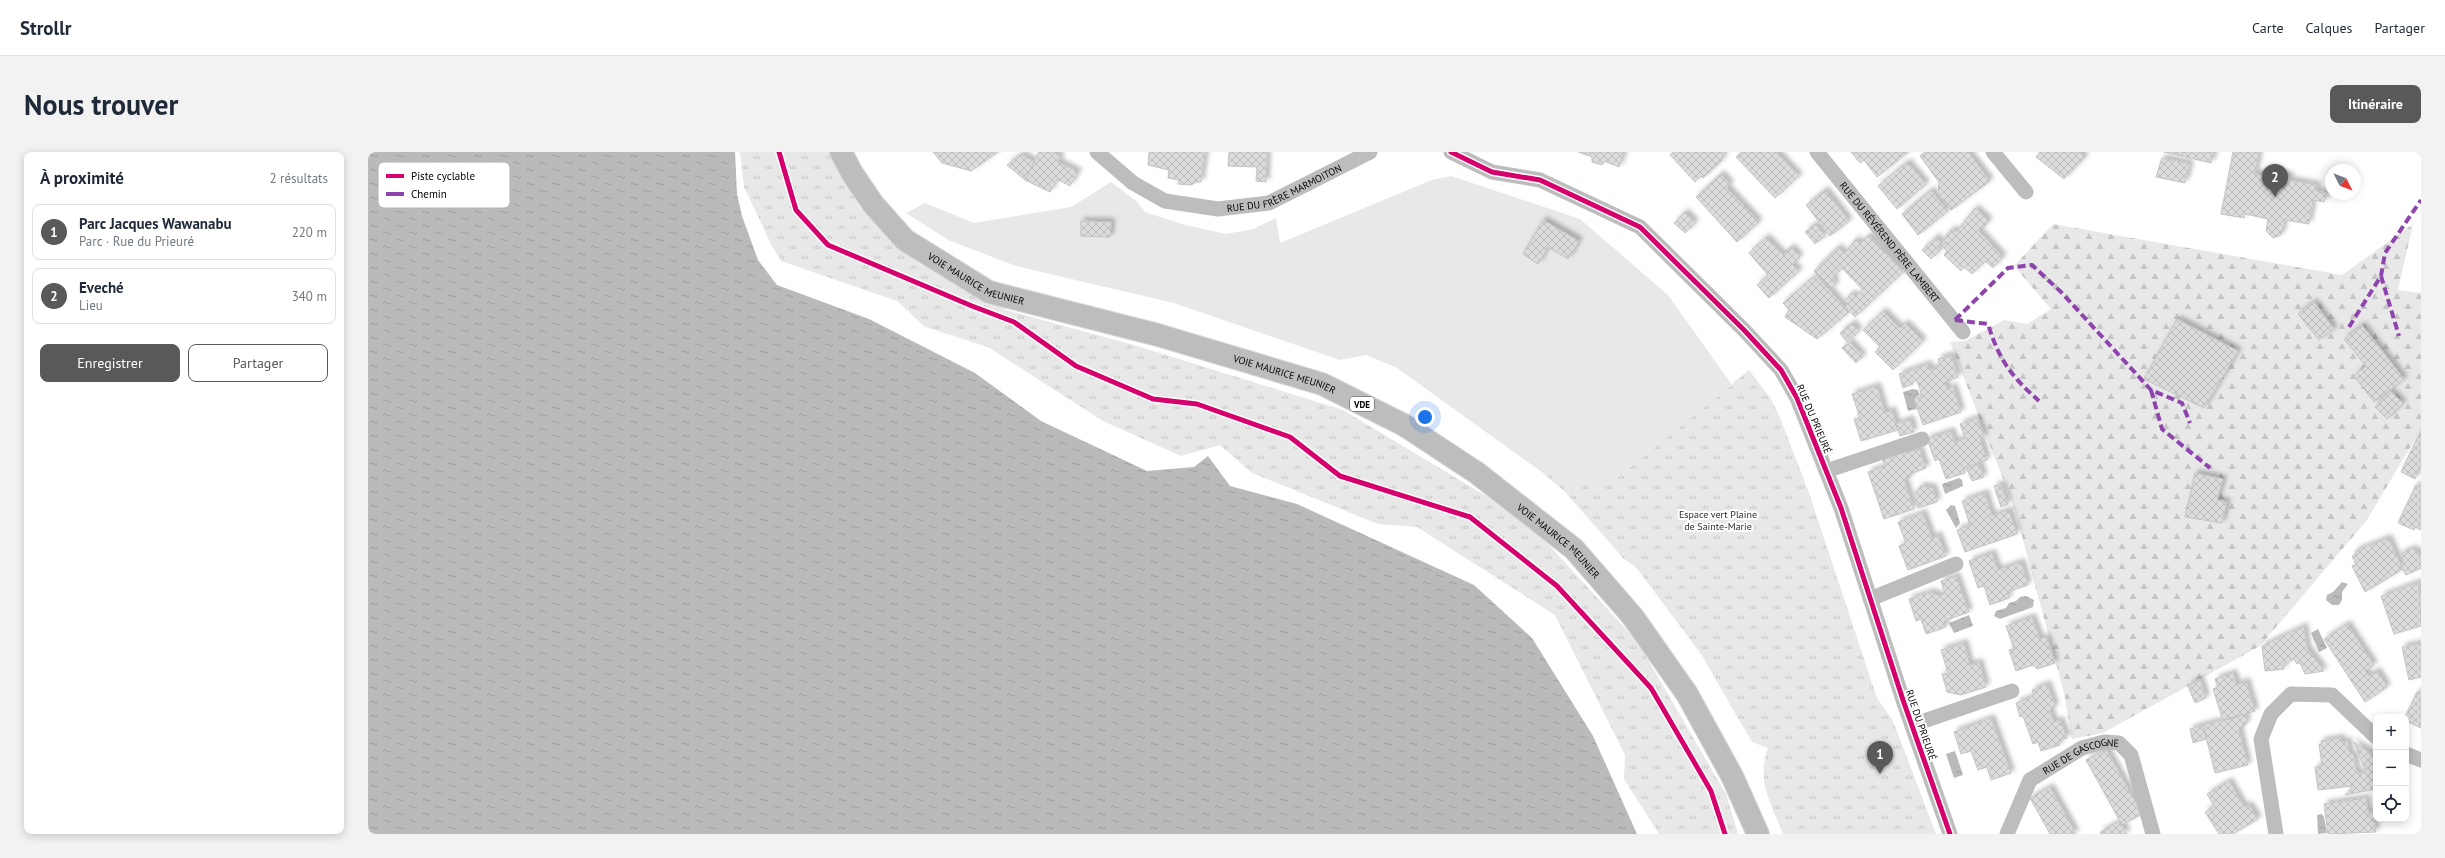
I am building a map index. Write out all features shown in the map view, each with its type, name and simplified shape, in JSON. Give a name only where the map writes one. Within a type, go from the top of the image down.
[{"type":"main road","name":"VOIE MAURICE MEUNIER","points":[[841,152],[852,173],[873,204],[906,240],[989,292],[1158,335],[1322,384],[1404,425],[1477,473],[1574,549],[1633,617],[1687,694],[1732,776],[1758,834]]},
{"type":"street","name":"RUE DU FRÈRE MARMOITON","points":[[1097,152],[1133,183],[1165,201],[1218,209],[1269,203],[1370,152]]},
{"type":"street","name":"RUE DU RÉVÉREND PÈRE LAMBERT","points":[[1817,152],[1963,332]]},
{"type":"street","points":[[1994,152],[2026,192]]},
{"type":"street","name":"RUE DU PRIEURÉ","points":[[1449,153],[1492,172],[1540,180],[1640,227],[1747,332],[1781,370],[1797,398],[1826,471],[1950,834]]},
{"type":"street","points":[[1826,471],[1922,439]]},
{"type":"street","points":[[1870,598],[1956,564]]},
{"type":"street","name":"RUE DU PRIEURÉ","points":[[1912,725],[2012,691]]},
{"type":"street","points":[[2276,834],[2261,739],[2271,714],[2291,694],[2332,695],[2373,734]]},
{"type":"street","name":"RUE DE GASCOGNE","points":[[2007,834],[2030,780],[2082,748],[2104,742],[2119,743],[2131,755],[2152,834]]},
{"type":"street","points":[[2409,755],[2421,760]]},
{"type":"green space","points":[[740,152],[829,152],[861,209],[920,264],[1006,310],[1134,345],[1343,410],[1526,520],[1637,641],[1726,794],[1738,834],[1659,834],[1624,779],[1625,755],[1555,615],[1417,527],[1378,524],[1252,473],[1220,445],[1181,456],[1103,421],[988,347],[925,327],[897,301],[781,261],[771,244],[744,187]]},
{"type":"green space","points":[[1451,176],[1580,219],[1668,295],[1732,385],[1619,476],[1586,483],[1543,473],[1397,368],[1366,355],[1340,360],[1174,303],[1016,266],[948,240],[906,213],[925,203],[974,223],[1071,207],[1111,182],[1136,201],[1145,212],[1185,225],[1226,234],[1253,229],[1276,218],[1280,243],[1432,180]]},
{"type":"green space","points":[[2053,224],[2342,275],[2413,224],[2398,290],[2421,293],[2421,429],[2367,520],[2260,646],[2103,733],[2072,739],[2064,693],[2015,510],[1950,342],[1965,341],[2004,320],[2027,324],[2051,309],[2014,266]]},
{"type":"green space","name":"Espace vert Plaine de Sainte-Marie","points":[[1749,370],[1771,399],[1779,415],[1809,493],[1877,698],[1893,721],[1936,834],[1783,834],[1766,792],[1764,782],[1765,760],[1768,748],[1752,742],[1701,654],[1635,566],[1624,559],[1566,493],[1543,473],[1586,483],[1619,476]]},
{"type":"water","points":[[368,152],[735,152],[737,194],[742,216],[758,260],[777,285],[869,319],[975,373],[1041,421],[1147,471],[1194,467],[1208,456],[1230,486],[1297,504],[1474,585],[1532,638],[1593,736],[1637,834],[368,834]]},
{"type":"water","points":[[1913,389],[1918,390],[1919,394],[1914,399],[1917,409],[1908,411],[1903,392]]},
{"type":"water","points":[[1959,478],[1962,480],[1963,486],[1945,494],[1942,484]]},
{"type":"water","points":[[1951,505],[1955,506],[1960,523],[1956,528],[1946,510]]},
{"type":"water","points":[[2342,582],[2348,584],[2342,592],[2342,600],[2339,605],[2332,605],[2326,600],[2327,595],[2333,592]]},
{"type":"water","points":[[2026,596],[2034,600],[2033,607],[2000,619],[1994,616],[1996,611],[2006,608],[2009,603],[2016,601],[2020,597]]},
{"type":"water","points":[[1969,615],[1973,626],[1954,633],[1949,623]]},
{"type":"water","points":[[2318,629],[2327,648],[2319,652],[2311,633]]},
{"type":"water","points":[[1955,751],[1963,775],[1954,778],[1946,754]]},
{"type":"water","points":[[2322,814],[2327,833],[2318,834],[2317,815]]},
{"type":"building","points":[[933,152],[998,152],[971,171],[942,163]]},
{"type":"building","points":[[1039,152],[1052,152],[1061,157],[1058,162],[1078,172],[1070,186],[1057,179],[1050,192],[1025,180]]},
{"type":"building","points":[[1149,152],[1205,152],[1201,182],[1195,182],[1192,185],[1178,184],[1179,180],[1168,178],[1169,170],[1148,165]]},
{"type":"building","points":[[1229,152],[1267,152],[1266,182],[1256,181],[1257,167],[1228,166]]},
{"type":"building","points":[[1578,152],[1624,152],[1619,167],[1604,161],[1602,165],[1592,162],[1592,157]]},
{"type":"building","points":[[1673,152],[1726,153],[1721,158],[1722,160],[1703,178],[1701,176],[1695,182],[1670,155]]},
{"type":"building","points":[[1742,152],[1757,152],[1760,154],[1762,152],[1776,152],[1799,176],[1775,198],[1736,157]]},
{"type":"building","points":[[1851,152],[1908,152],[1877,177],[1864,160],[1860,163]]},
{"type":"building","points":[[1925,152],[1968,152],[1990,181],[1951,210],[1938,193],[1939,182],[1920,156]]},
{"type":"building","points":[[2040,152],[2079,152],[2085,157],[2064,179],[2036,157]]},
{"type":"building","points":[[2164,152],[2207,152],[2214,153],[2211,163]]},
{"type":"building","points":[[2233,152],[2259,152],[2255,174],[2278,178],[2279,174],[2290,176],[2289,180],[2317,185],[2316,191],[2325,193],[2324,202],[2313,200],[2309,224],[2285,220],[2281,235],[2273,238],[2266,231],[2268,219],[2245,214],[2244,218],[2221,214]]},
{"type":"building","points":[[1021,154],[1034,162],[1025,180],[1007,165]]},
{"type":"building","points":[[2162,158],[2190,164],[2185,183],[2156,177]]},
{"type":"building","points":[[1907,162],[1926,184],[1897,209],[1878,186]]},
{"type":"building","points":[[1721,174],[1730,184],[1727,188],[1759,222],[1737,242],[1696,197]]},
{"type":"building","points":[[1825,190],[1849,221],[1830,236],[1806,205]]},
{"type":"building","points":[[1931,190],[1948,211],[1918,235],[1902,214]]},
{"type":"building","points":[[1975,208],[1989,221],[1979,231],[2003,257],[1993,268],[1985,261],[1972,274],[1964,267],[1961,271],[1944,255],[1947,251],[1942,246],[1946,242],[1943,239],[1952,229],[1956,232]]},
{"type":"building","points":[[1685,212],[1695,223],[1685,233],[1674,223]]},
{"type":"building","points":[[1543,220],[1579,241],[1568,259],[1548,247],[1538,264],[1523,254]]},
{"type":"building","points":[[1081,221],[1111,222],[1110,237],[1081,236]]},
{"type":"building","points":[[1815,224],[1825,236],[1815,244],[1805,232]]},
{"type":"building","points":[[1869,235],[1903,272],[1855,317],[1845,306],[1848,304],[1845,300],[1852,293],[1855,297],[1863,290],[1842,268],[1833,276],[1835,284],[1832,289],[1814,271],[1838,247],[1844,254],[1856,239],[1860,244]]},
{"type":"building","points":[[1766,237],[1783,255],[1791,247],[1800,257],[1792,264],[1799,271],[1769,298],[1757,285],[1768,275],[1749,253]]},
{"type":"building","points":[[1936,237],[1942,243],[1938,246],[1941,249],[1931,259],[1922,250]]},
{"type":"building","points":[[1816,275],[1849,312],[1817,339],[1785,317],[1789,310],[1783,303]]},
{"type":"building","points":[[2314,302],[2334,329],[2319,340],[2298,314]]},
{"type":"building","points":[[1883,311],[1900,328],[1905,323],[1923,341],[1893,370],[1875,352],[1880,347],[1863,330]]},
{"type":"building","points":[[2177,319],[2238,351],[2204,408],[2144,379]]},
{"type":"building","points":[[1852,323],[1859,331],[1847,342],[1840,333]]},
{"type":"building","points":[[2362,325],[2404,379],[2374,402],[2354,376],[2366,366],[2344,339]]},
{"type":"building","points":[[1850,342],[1863,356],[1856,363],[1842,348]]},
{"type":"building","points":[[1951,355],[1958,377],[1945,382],[1947,390],[1953,386],[1961,412],[1923,425],[1914,399],[1922,396],[1917,380],[1912,382],[1913,384],[1903,388],[1899,374],[1928,364],[1930,370],[1940,366],[1938,359]]},
{"type":"building","points":[[1877,386],[1885,413],[1892,410],[1898,430],[1861,441],[1854,419],[1860,418],[1852,394]]},
{"type":"building","points":[[2390,391],[2403,403],[2387,419],[2375,407]]},
{"type":"building","points":[[1977,418],[1984,437],[1980,439],[1987,460],[1963,469],[1965,473],[1946,479],[1939,459],[1935,461],[1927,439],[1951,431],[1955,442],[1965,438],[1960,424]]},
{"type":"building","points":[[1910,419],[1914,432],[1900,436],[1896,424]]},
{"type":"building","points":[[2421,430],[2421,465],[2415,479],[2401,472]]},
{"type":"building","points":[[1904,448],[1910,452],[1919,448],[1926,468],[1910,474],[1911,477],[1904,479],[1914,509],[1884,519],[1868,472],[1885,466],[1881,456]]},
{"type":"building","points":[[1979,464],[1984,477],[1972,481],[1967,469]]},
{"type":"building","points":[[2195,473],[2223,479],[2217,500],[2227,502],[2222,523],[2185,517]]},
{"type":"building","points":[[2001,484],[2008,504],[2001,507],[1994,486]]},
{"type":"building","points":[[2416,485],[2421,487],[2421,530],[2415,527],[2414,530],[2398,523]]},
{"type":"building","points":[[1921,486],[1933,488],[1937,502],[1918,508],[1914,495]]},
{"type":"building","points":[[1985,493],[1992,516],[2009,510],[2017,534],[1965,552],[1957,530],[1970,525],[1962,501]]},
{"type":"building","points":[[1923,513],[1932,538],[1938,535],[1946,556],[1908,570],[1899,546],[1906,543],[1898,522]]},
{"type":"building","points":[[2388,538],[2403,569],[2365,592],[2352,566],[2356,564],[2352,556],[2356,554],[2355,551]]},
{"type":"building","points":[[2412,549],[2418,552],[2421,558],[2421,568],[2406,575],[2400,564],[2404,562],[2400,554]]},
{"type":"building","points":[[1992,553],[1998,570],[2021,562],[2028,585],[2007,592],[2009,598],[1990,605],[1984,586],[1978,588],[1969,561]]},
{"type":"building","points":[[1956,576],[1969,612],[1944,621],[1946,627],[1926,634],[1921,619],[1916,621],[1909,599],[1931,592],[1939,596],[1945,594],[1941,581]]},
{"type":"building","points":[[2419,582],[2421,626],[2394,634],[2381,596]]},
{"type":"building","points":[[2032,617],[2040,639],[2046,637],[2055,663],[2037,669],[2033,665],[2016,671],[2009,650],[2014,649],[2006,626]]},
{"type":"building","points":[[2347,624],[2374,665],[2365,671],[2368,676],[2377,671],[2387,687],[2365,702],[2324,639]]},
{"type":"building","points":[[2304,626],[2307,648],[2324,671],[2305,674],[2300,663],[2297,664],[2294,659],[2284,664],[2284,669],[2265,671],[2262,646]]},
{"type":"building","points":[[1964,643],[1970,665],[1979,662],[1986,687],[1961,695],[1947,692],[1942,674],[1948,673],[1941,650]]},
{"type":"building","points":[[2421,643],[2421,677],[2409,680],[2402,647]]},
{"type":"building","points":[[2233,673],[2237,685],[2246,681],[2255,711],[2223,721],[2213,689],[2218,687],[2215,679]]},
{"type":"building","points":[[2200,679],[2206,698],[2195,703],[2188,686]]},
{"type":"building","points":[[2047,684],[2055,706],[2050,711],[2054,722],[2060,720],[2067,738],[2058,741],[2060,745],[2041,751],[2038,742],[2033,744],[2023,716],[2020,717],[2016,703],[2034,696],[2032,690]]},
{"type":"building","points":[[2417,692],[2421,693],[2421,728],[2409,722],[2409,714],[2406,714]]},
{"type":"building","points":[[2245,714],[2247,722],[2239,730],[2248,765],[2215,773],[2203,725]]},
{"type":"building","points":[[1991,718],[2011,773],[1991,780],[1987,767],[1978,770],[1971,751],[1961,754],[1954,732]]},
{"type":"building","points":[[2203,725],[2206,739],[2193,743],[2190,729]]},
{"type":"building","points":[[2341,738],[2341,742],[2348,741],[2350,755],[2354,755],[2357,773],[2366,772],[2354,742],[2373,755],[2373,790],[2345,795],[2353,786],[2318,790],[2315,767],[2322,766],[2319,744],[2322,744],[2321,741]]},
{"type":"building","points":[[2106,749],[2142,814],[2122,825],[2086,760]]},
{"type":"building","points":[[2229,781],[2244,807],[2249,805],[2258,819],[2233,834],[2219,834],[2205,812],[2214,806],[2207,794]]},
{"type":"building","points":[[2050,787],[2076,834],[2050,834],[2030,798]]},
{"type":"building","points":[[2366,798],[2368,812],[2373,811],[2373,822],[2375,822],[2376,832],[2328,834],[2324,804]]},
{"type":"building","points":[[2120,821],[2127,834],[2101,834],[2100,832]]},
{"type":"marked path","points":[[2349,327],[2381,276],[2385,253],[2421,200]]},
{"type":"marked path","points":[[1955,320],[2008,268],[2032,265],[2061,292],[2151,390],[2182,403],[2190,423]]},
{"type":"marked path","points":[[2381,276],[2399,336]]},
{"type":"marked path","points":[[1955,320],[1988,324],[1992,337],[2007,367],[2039,401]]},
{"type":"marked path","points":[[2151,390],[2162,429],[2210,468]]},
{"type":"cycle path","points":[[779,152],[796,210],[828,245],[972,306],[1014,322],[1076,366],[1153,399],[1197,404],[1290,437],[1340,476],[1470,517],[1557,586],[1651,688],[1711,791],[1725,834]]},
{"type":"cycle path","points":[[1451,152],[1492,172],[1540,180],[1640,227],[1744,330],[1781,370],[1797,398],[1841,508],[1903,700],[1950,834]]},
{"type":"place","name":"Eveché","points":[[2275,197]]},
{"type":"place","name":"Parc Jacques Wawanabu","points":[[1880,774]]}]
